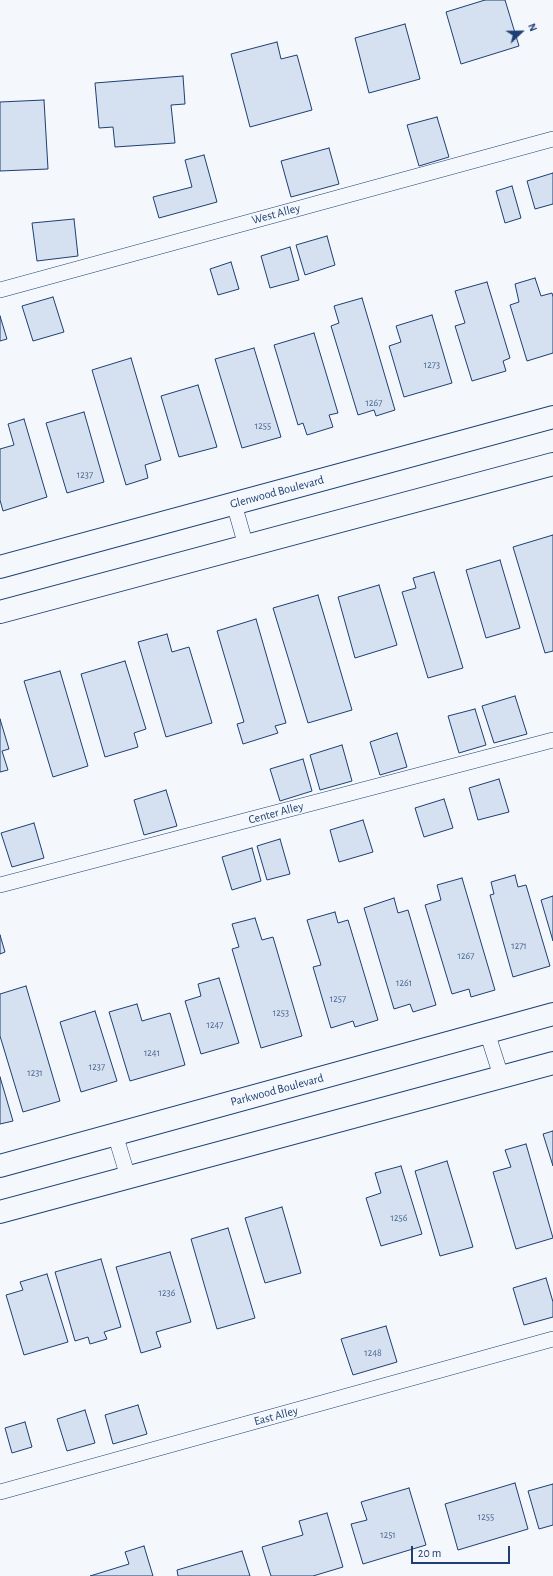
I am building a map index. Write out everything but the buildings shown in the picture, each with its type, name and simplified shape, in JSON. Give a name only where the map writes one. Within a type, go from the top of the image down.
[{"type":"street","name":"Glenwood Boulevard","points":[[0,567],[553,417]]},
{"type":"street","points":[[0,612],[553,464]]},
{"type":"street","name":"Parkwood Boulevard","points":[[0,1166],[553,1014]]},
{"type":"street","points":[[0,1212],[553,1062]]},
{"type":"lane","name":"West Alley","points":[[0,290],[553,139]]},
{"type":"lane","points":[[234,504],[246,546]]},
{"type":"lane","name":"Center Alley","points":[[0,885],[553,740]]},
{"type":"lane","points":[[487,1032],[501,1076]]},
{"type":"lane","points":[[115,1134],[128,1177]]},
{"type":"lane","name":"East Alley","points":[[0,1492],[553,1339]]}]
